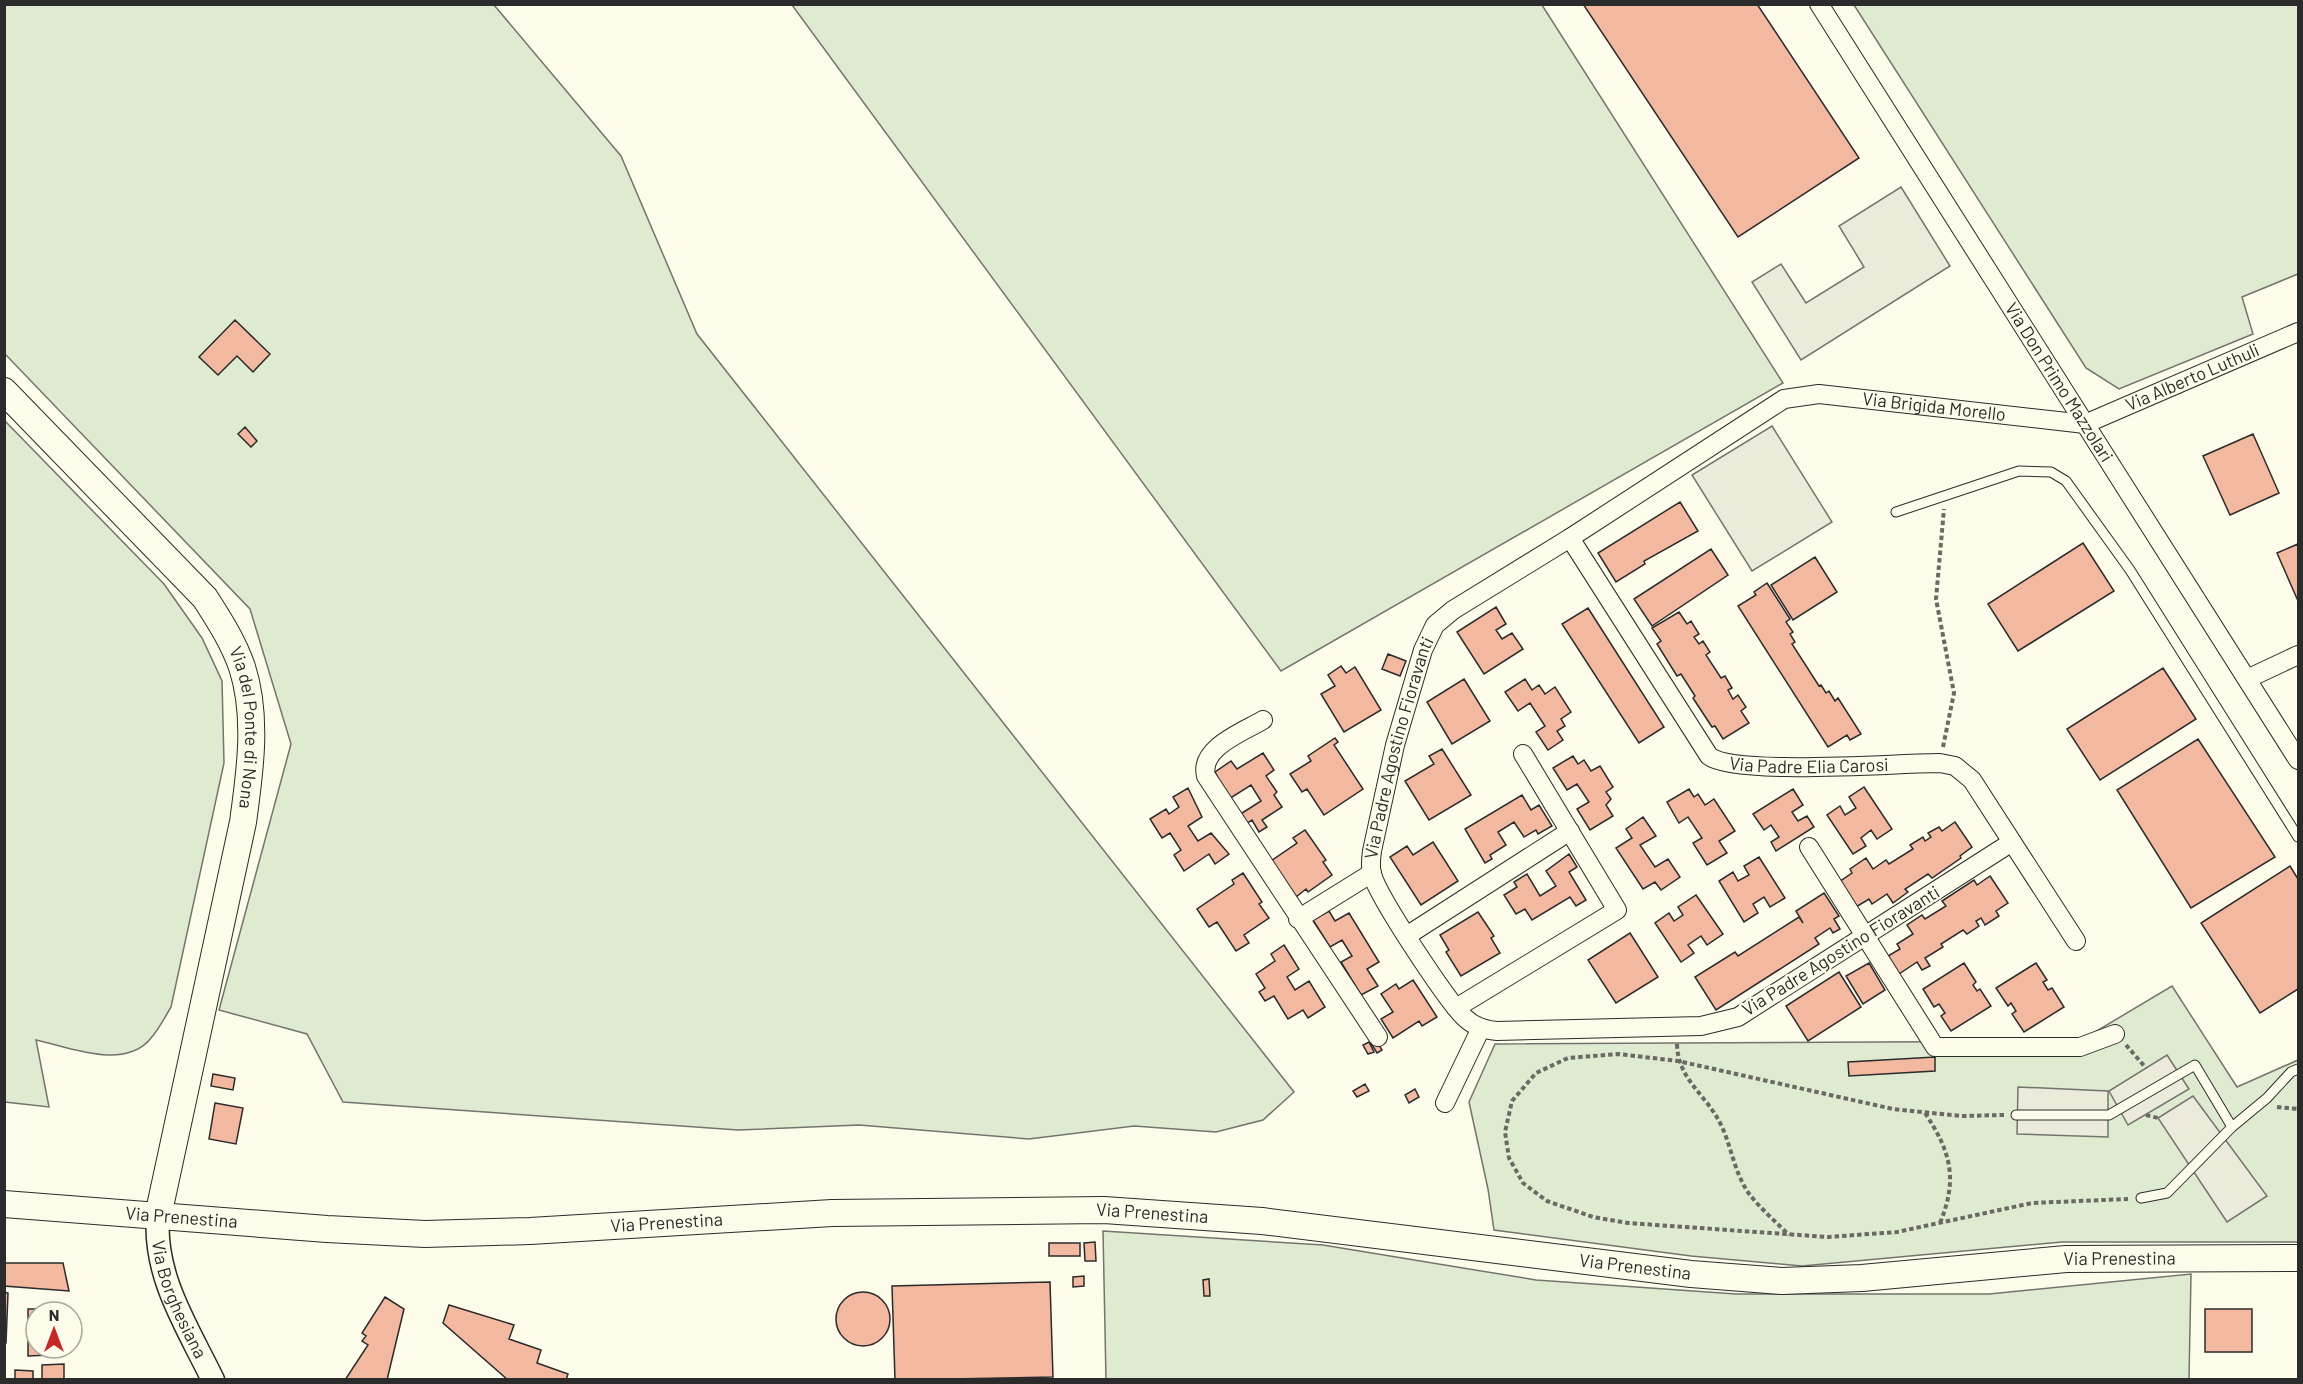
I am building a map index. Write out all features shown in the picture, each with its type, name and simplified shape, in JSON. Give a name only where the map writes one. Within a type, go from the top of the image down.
[{"type":"main road","name":"Via del Ponte di Nona","points":[[4,391],[205,598],[226,631],[242,668],[250,719],[249,775],[243,822],[158,1216]]},
{"type":"main road","name":"Via Prenestina","points":[[4,1204],[348,1231],[462,1234],[832,1213],[1024,1209],[1115,1211],[1327,1227],[1691,1274],[1782,1281],[1862,1278],[2066,1258],[2298,1258]]},
{"type":"street","name":"Via Don Primo Mazzolari","points":[[1819,4],[2298,760]]},
{"type":"street","name":"Via Alberto Luthuli","points":[[2085,424],[2298,332]]},
{"type":"street","name":"Via Brigida Morello","points":[[1784,399],[1819,394],[2085,424]]},
{"type":"street","name":"Via Padre Agostino Fioravanti","points":[[1784,399],[1570,538],[1453,610],[1430,632],[1395,745],[1372,851],[1372,873],[1408,935],[1456,1008],[1481,1028],[1497,1031],[1685,1027],[1723,1022],[1743,1014],[2012,842]]},
{"type":"street","name":"Via Padre Elia Carosi","points":[[1570,538],[1706,752],[1718,762],[1788,766],[1940,763],[1955,766],[1969,776],[2076,941]]},
{"type":"street","points":[[2247,679],[2298,655]]},
{"type":"street","points":[[1263,720],[1209,754],[1205,770],[1210,782],[1298,919],[1378,1037]]},
{"type":"street","points":[[1456,1008],[1617,910],[1523,754]]},
{"type":"street","points":[[1408,935],[1570,831]]},
{"type":"street","points":[[1809,847],[1864,938],[1935,1047],[2080,1047],[2115,1034]]},
{"type":"street","points":[[1298,919],[1372,873]]},
{"type":"street","points":[[1445,1103],[1481,1028]]},
{"type":"street","name":"Via Borghesiana","points":[[158,1216],[158,1248],[165,1279],[213,1380]]},
{"type":"lane","points":[[1896,513],[2019,471],[2051,472],[2066,481],[2130,570],[2298,837]]},
{"type":"lane","points":[[2016,1115],[2109,1115],[2195,1065],[2232,1127]]},
{"type":"lane","points":[[2140,1198],[2168,1193],[2232,1127],[2298,1069]]},
{"type":"path","points":[[1940,763],[1954,693],[1936,599],[1945,495]]},
{"type":"path","points":[[2115,1034],[2133,1050],[2146,1068]]},
{"type":"path","points":[[2016,1115],[1962,1116],[1893,1109],[1677,1061],[1618,1054],[1568,1058],[1536,1073],[1512,1101],[1505,1132],[1509,1158],[1523,1183],[1547,1201],[1593,1217],[1628,1223],[1828,1238],[1897,1232],[2032,1203],[2140,1198]]},
{"type":"path","points":[[1677,1061],[1690,1082],[1708,1101],[1722,1127],[1737,1170],[1750,1194],[1789,1235]]},
{"type":"path","points":[[1925,1112],[1946,1153],[1952,1176],[1949,1202],[1940,1224]]},
{"type":"path","points":[[2146,1115],[2158,1118]]},
{"type":"green space","points":[[5,5],[494,5],[621,156],[697,334],[1294,1092],[1263,1120],[1216,1132],[1134,1126],[1029,1139],[859,1125],[738,1130],[343,1102],[307,1034],[219,1010],[291,744],[250,609],[5,354]]},
{"type":"green space","points":[[792,5],[1542,5],[1783,383],[1281,671]]},
{"type":"green space","points":[[1854,5],[2298,5],[2298,274],[2242,297],[2253,334],[2119,389],[2086,368]]},
{"type":"green space","points":[[5,421],[164,584],[202,638],[222,681],[224,763],[171,1007],[151,1038],[140,1048],[127,1053],[96,1054],[36,1040],[49,1107],[5,1102]]},
{"type":"green space","points":[[2172,986],[2237,1087],[2298,1060],[2298,1242],[2062,1242],[1802,1266],[1691,1256],[1494,1230],[1488,1189],[1469,1102],[1495,1044],[2080,1041]]},
{"type":"green space","points":[[1103,1231],[1323,1245],[1536,1280],[1736,1294],[1989,1294],[2191,1274],[2189,1379],[1106,1379]]},
{"type":"shaded area","points":[[1901,187],[1950,266],[1801,360],[1752,282],[1781,264],[1806,303],[1864,267],[1839,226]]},
{"type":"shaded area","points":[[1772,426],[1832,522],[1752,571],[1692,475]]},
{"type":"shaded area","points":[[2167,1055],[2189,1089],[2128,1125],[2109,1091]]},
{"type":"shaded area","points":[[2018,1087],[2108,1091],[2108,1137],[2017,1134]]},
{"type":"shaded area","points":[[2193,1096],[2267,1196],[2227,1222],[2158,1118]]},
{"type":"building","points":[[1583,4],[1757,4],[1859,158],[1738,237]]},
{"type":"building","points":[[235,320],[270,354],[253,372],[237,356],[218,375],[199,357]]},
{"type":"building","points":[[245,427],[257,441],[251,447],[238,434]]},
{"type":"building","points":[[2253,434],[2279,493],[2230,515],[2203,456]]},
{"type":"building","points":[[1680,502],[1698,531],[1644,561],[1645,564],[1616,582],[1598,553]]},
{"type":"building","points":[[2083,543],[2114,591],[2018,651],[1988,604]]},
{"type":"building","points":[[2298,544],[2298,601],[2277,553]]},
{"type":"building","points":[[1711,549],[1728,575],[1652,626],[1634,599]]},
{"type":"building","points":[[1815,557],[1837,592],[1793,620],[1771,585]]},
{"type":"building","points":[[1767,583],[1790,619],[1786,622],[1793,632],[1790,634],[1795,642],[1792,644],[1819,686],[1821,685],[1826,693],[1829,691],[1835,701],[1838,698],[1861,734],[1850,740],[1847,735],[1828,747],[1738,606],[1756,595],[1754,592]]},
{"type":"building","points":[[1496,607],[1506,624],[1496,630],[1502,639],[1512,633],[1523,649],[1484,674],[1457,632]]},
{"type":"building","points":[[1588,608],[1664,727],[1639,743],[1562,624]]},
{"type":"building","points":[[1679,612],[1687,624],[1691,621],[1699,634],[1694,637],[1699,644],[1703,641],[1710,652],[1706,655],[1721,678],[1725,676],[1732,688],[1728,690],[1733,699],[1738,695],[1746,707],[1741,711],[1749,723],[1723,739],[1693,698],[1695,696],[1681,674],[1677,676],[1657,644],[1661,641],[1652,628]]},
{"type":"building","points":[[1388,654],[1406,661],[1400,676],[1382,669]]},
{"type":"building","points":[[1341,666],[1346,673],[1355,667],[1381,710],[1344,732],[1321,694],[1335,686],[1328,675]]},
{"type":"building","points":[[2163,668],[2196,719],[2100,780],[2067,729]]},
{"type":"building","points":[[1464,679],[1490,721],[1452,744],[1427,702]]},
{"type":"building","points":[[1525,679],[1532,690],[1539,685],[1545,694],[1555,687],[1571,712],[1561,719],[1565,726],[1557,731],[1563,740],[1548,750],[1536,732],[1545,726],[1530,703],[1518,711],[1505,692]]},
{"type":"building","points":[[1335,738],[1338,742],[1334,745],[1363,789],[1324,815],[1307,789],[1302,792],[1290,774],[1311,761],[1308,756]]},
{"type":"building","points":[[2198,739],[2275,857],[2191,908],[2117,790]]},
{"type":"building","points":[[1442,749],[1471,795],[1429,820],[1405,781],[1434,764],[1429,756]]},
{"type":"building","points":[[1263,753],[1274,770],[1266,776],[1277,792],[1274,795],[1282,807],[1262,820],[1267,827],[1259,832],[1252,820],[1246,824],[1239,815],[1261,801],[1251,785],[1229,799],[1215,772],[1231,761],[1237,769]]},
{"type":"building","points":[[1573,756],[1578,764],[1584,760],[1591,771],[1600,766],[1613,787],[1606,792],[1611,799],[1606,805],[1613,816],[1590,830],[1577,809],[1589,802],[1577,784],[1567,790],[1553,768]]},
{"type":"building","points":[[1864,787],[1892,829],[1877,839],[1871,830],[1861,838],[1866,846],[1853,854],[1827,815],[1840,806],[1845,815],[1856,808],[1849,797]]},
{"type":"building","points":[[1188,788],[1202,817],[1188,826],[1198,841],[1211,833],[1229,854],[1215,864],[1209,854],[1184,871],[1174,855],[1181,850],[1170,833],[1162,838],[1150,819],[1166,809],[1169,814],[1179,807],[1173,797]]},
{"type":"building","points":[[1689,789],[1694,797],[1698,794],[1705,805],[1714,799],[1735,831],[1719,841],[1727,853],[1707,865],[1693,843],[1702,838],[1688,817],[1679,823],[1667,802]]},
{"type":"building","points":[[1793,789],[1803,805],[1792,812],[1798,821],[1807,816],[1814,827],[1776,851],[1771,842],[1779,837],[1771,825],[1764,830],[1753,814]]},
{"type":"building","points":[[1522,795],[1531,810],[1539,805],[1552,826],[1538,834],[1536,830],[1524,837],[1514,822],[1498,832],[1506,845],[1490,855],[1492,859],[1485,863],[1465,829]]},
{"type":"building","points":[[1643,817],[1656,836],[1640,845],[1655,867],[1668,859],[1680,877],[1661,890],[1655,882],[1643,889],[1616,848],[1632,838],[1626,829]]},
{"type":"building","points":[[1955,822],[1972,847],[1960,856],[1961,858],[1932,878],[1928,874],[1905,889],[1908,892],[1893,903],[1887,894],[1872,904],[1869,899],[1856,907],[1839,882],[1852,873],[1850,869],[1866,858],[1873,869],[1886,860],[1889,864],[1913,849],[1910,845],[1923,837],[1925,841],[1931,837],[1928,833],[1939,827],[1942,831]]},
{"type":"building","points":[[1305,830],[1326,860],[1323,862],[1332,875],[1308,892],[1306,889],[1296,897],[1268,863],[1297,843],[1293,838]]},
{"type":"building","points":[[1433,842],[1458,881],[1421,905],[1390,857],[1407,846],[1413,855]]},
{"type":"building","points":[[1569,854],[1577,867],[1569,872],[1586,900],[1576,906],[1570,897],[1532,920],[1525,909],[1516,914],[1504,895],[1517,887],[1514,882],[1527,874],[1540,896],[1556,886],[1546,871]]},
{"type":"building","points":[[1759,857],[1785,898],[1770,907],[1764,897],[1753,904],[1758,913],[1744,922],[1719,881],[1733,872],[1738,881],[1749,875],[1744,866]]},
{"type":"building","points":[[2290,866],[2298,879],[2298,989],[2260,1013],[2201,923]]},
{"type":"building","points":[[1243,873],[1262,902],[1259,904],[1269,918],[1244,935],[1249,943],[1236,951],[1217,922],[1209,927],[1197,909],[1234,884],[1232,880]]},
{"type":"building","points":[[1990,876],[2008,903],[1996,911],[1999,916],[1985,925],[1981,918],[1976,921],[1979,926],[1967,934],[1963,930],[1941,944],[1943,947],[1925,958],[1930,966],[1922,970],[1917,962],[1899,974],[1888,956],[1900,949],[1897,944],[1913,934],[1907,925],[1922,915],[1925,919],[1946,906],[1942,901],[1974,880],[1977,885]]},
{"type":"building","points":[[1824,893],[1839,916],[1834,919],[1840,929],[1833,933],[1830,928],[1815,938],[1819,944],[1716,1010],[1695,977],[1735,952],[1738,956],[1799,917],[1803,923],[1796,911]]},
{"type":"building","points":[[1696,895],[1723,934],[1707,945],[1701,936],[1688,945],[1694,953],[1681,962],[1655,923],[1669,913],[1674,921],[1683,915],[1678,907]]},
{"type":"building","points":[[1329,911],[1335,921],[1349,913],[1379,962],[1367,969],[1378,986],[1361,995],[1341,962],[1352,956],[1342,940],[1330,947],[1313,920]]},
{"type":"building","points":[[1478,912],[1494,936],[1491,938],[1500,953],[1461,976],[1446,952],[1449,950],[1440,935]]},
{"type":"building","points":[[1630,933],[1658,977],[1616,1003],[1588,960]]},
{"type":"building","points":[[1284,945],[1299,969],[1287,977],[1295,990],[1309,981],[1325,1007],[1308,1018],[1303,1010],[1288,1019],[1274,996],[1265,1001],[1259,992],[1265,988],[1256,974],[1275,961],[1271,954]]},
{"type":"building","points":[[1869,963],[1885,990],[1863,1004],[1846,976]]},
{"type":"building","points":[[1964,963],[1976,982],[1973,985],[1977,991],[1980,989],[1991,1006],[1951,1031],[1941,1016],[1945,1013],[1939,1004],[1934,1007],[1923,989]]},
{"type":"building","points":[[2036,963],[2047,980],[2043,982],[2048,990],[2052,988],[2064,1007],[2024,1032],[2012,1014],[2016,1011],[2011,1003],[2008,1006],[1996,988]]},
{"type":"building","points":[[1839,972],[1861,1007],[1808,1041],[1786,1006]]},
{"type":"building","points":[[1413,980],[1437,1017],[1422,1026],[1419,1021],[1393,1038],[1381,1019],[1393,1012],[1381,994],[1396,984],[1399,989]]},
{"type":"building","points":[[1376,1040],[1382,1050],[1377,1053],[1371,1043]]},
{"type":"building","points":[[1369,1042],[1374,1052],[1368,1054],[1363,1045]]},
{"type":"building","points":[[1935,1057],[1935,1071],[1849,1076],[1848,1062]]},
{"type":"building","points":[[213,1074],[235,1078],[233,1090],[211,1086]]},
{"type":"building","points":[[1365,1084],[1369,1091],[1357,1097],[1353,1091]]},
{"type":"building","points":[[1415,1089],[1419,1097],[1409,1103],[1405,1095]]},
{"type":"building","points":[[215,1103],[243,1108],[236,1144],[209,1139]]},
{"type":"building","points":[[1095,1242],[1096,1261],[1085,1261],[1084,1243]]},
{"type":"building","points":[[1049,1243],[1080,1243],[1080,1256],[1049,1256]]},
{"type":"building","points":[[4,1263],[63,1263],[69,1291],[4,1286]]},
{"type":"building","points":[[1084,1276],[1084,1286],[1073,1287],[1073,1277]]},
{"type":"building","points":[[1209,1279],[1210,1296],[1204,1296],[1203,1280]]},
{"type":"building","points":[[1050,1282],[1053,1377],[895,1380],[892,1286]]},
{"type":"building","points":[[4,1292],[8,1293],[6,1343],[4,1343]]},
{"type":"building","points":[[863,1292],[873,1294],[882,1300],[888,1309],[890,1319],[888,1329],[882,1338],[873,1344],[863,1346],[853,1344],[844,1338],[838,1329],[836,1319],[838,1309],[844,1300],[853,1294]]},
{"type":"building","points":[[385,1297],[404,1309],[387,1380],[345,1380],[368,1345],[362,1341],[366,1336],[362,1333]]},
{"type":"building","points":[[449,1305],[514,1325],[509,1339],[541,1350],[537,1363],[568,1374],[566,1380],[508,1380],[443,1323]]},
{"type":"building","points":[[2205,1309],[2252,1309],[2252,1352],[2205,1352]]},
{"type":"building","points":[[64,1364],[64,1380],[42,1380],[42,1365]]},
{"type":"building","points":[[15,1370],[33,1371],[33,1380],[15,1380]]}]
